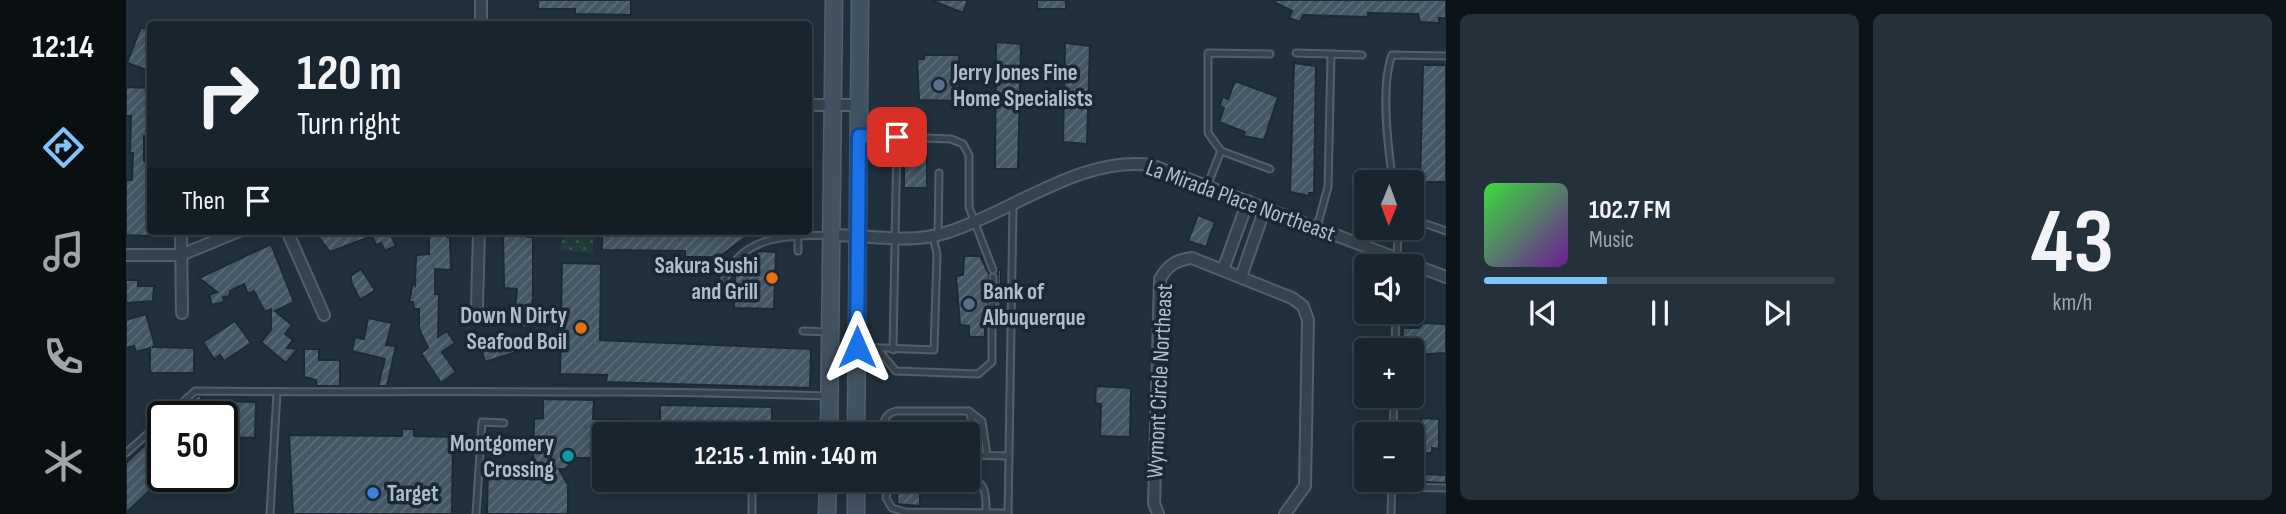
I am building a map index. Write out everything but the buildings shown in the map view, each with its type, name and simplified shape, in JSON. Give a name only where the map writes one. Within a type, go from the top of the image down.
[{"type":"main road","points":[[829,422],[834,0]]},
{"type":"main road","points":[[856,422],[860,0]]},
{"type":"main road","points":[[827,514],[828,492]]},
{"type":"main road","points":[[856,492],[856,514]]},
{"type":"street","points":[[481,0],[481,21]]},
{"type":"street","points":[[812,105],[860,105]]},
{"type":"street","name":"La Mirada Place Northeast","points":[[833,234],[935,236],[1117,163],[1151,165],[1317,227],[1379,254]]},
{"type":"street","points":[[1223,270],[1248,201]]},
{"type":"street","points":[[1241,277],[1265,208]]},
{"type":"street","points":[[181,235],[182,313]]},
{"type":"street","points":[[126,255],[181,254],[229,235]]},
{"type":"street","points":[[289,235],[324,315]]},
{"type":"street","points":[[477,307],[478,235]]},
{"type":"street","name":"Wymont Circle Northeast","points":[[1157,514],[1154,503],[1160,279],[1167,267],[1180,260],[1192,258],[1292,298],[1303,306],[1308,320],[1305,486],[1285,514]]},
{"type":"street","name":"La Mirada Place Northeast","points":[[1424,270],[1446,277]]},
{"type":"lane","points":[[1270,54],[1208,53],[1208,133],[1221,151],[1270,169]]},
{"type":"lane","points":[[1296,53],[1362,55]]},
{"type":"lane","points":[[1317,227],[1328,187],[1331,54]]},
{"type":"lane","points":[[1392,170],[1387,69],[1392,55],[1446,56]]},
{"type":"lane","points":[[859,136],[951,139],[962,145],[969,155],[969,206],[993,274],[992,362],[978,374],[895,371],[878,350]]},
{"type":"lane","points":[[893,350],[897,137]]},
{"type":"lane","points":[[1207,186],[1221,151]]},
{"type":"lane","points":[[857,347],[878,350],[934,350],[937,254],[935,236],[939,173]]},
{"type":"lane","points":[[887,492],[886,498],[892,508],[1008,514],[1013,204]]},
{"type":"lane","points":[[1424,223],[1446,231]]},
{"type":"lane","points":[[725,279],[730,265],[765,239],[833,234]]},
{"type":"lane","points":[[798,251],[799,236]]},
{"type":"lane","points":[[803,331],[831,332]]},
{"type":"lane","points":[[184,401],[195,391],[484,393],[566,389],[830,396]]},
{"type":"lane","points":[[270,514],[277,392]]},
{"type":"lane","points":[[884,422],[889,413],[896,411],[969,411],[982,421],[987,455]]},
{"type":"lane","points":[[969,411],[972,422]]},
{"type":"lane","points":[[476,514],[482,422],[504,423]]},
{"type":"lane","points":[[126,453],[147,434]]},
{"type":"lane","points":[[980,455],[1009,456]]},
{"type":"lane","points":[[980,483],[986,490],[986,512]]},
{"type":"lane","points":[[1424,488],[1446,488]]},
{"type":"lane","points":[[751,514],[752,492]]},
{"type":"lane","points":[[1391,514],[1392,492]]},
{"type":"green space","points":[[563,235],[594,235],[593,253],[561,250]]},
{"type":"place","name":"Jerry Jones Fine Home Specialists","points":[[939,85]]},
{"type":"place","name":"Sakura Sushi and Grill","points":[[772,278]]},
{"type":"place","name":"Bank of Albuquerque","points":[[969,304]]},
{"type":"place","name":"Down N Dirty Seafood Boil","points":[[581,328]]},
{"type":"place","name":"Montgomery Crossing","points":[[568,456]]},
{"type":"place","name":"Target","points":[[373,493]]},
{"type":"route","points":[[857,347],[859,136],[897,137]]}]
